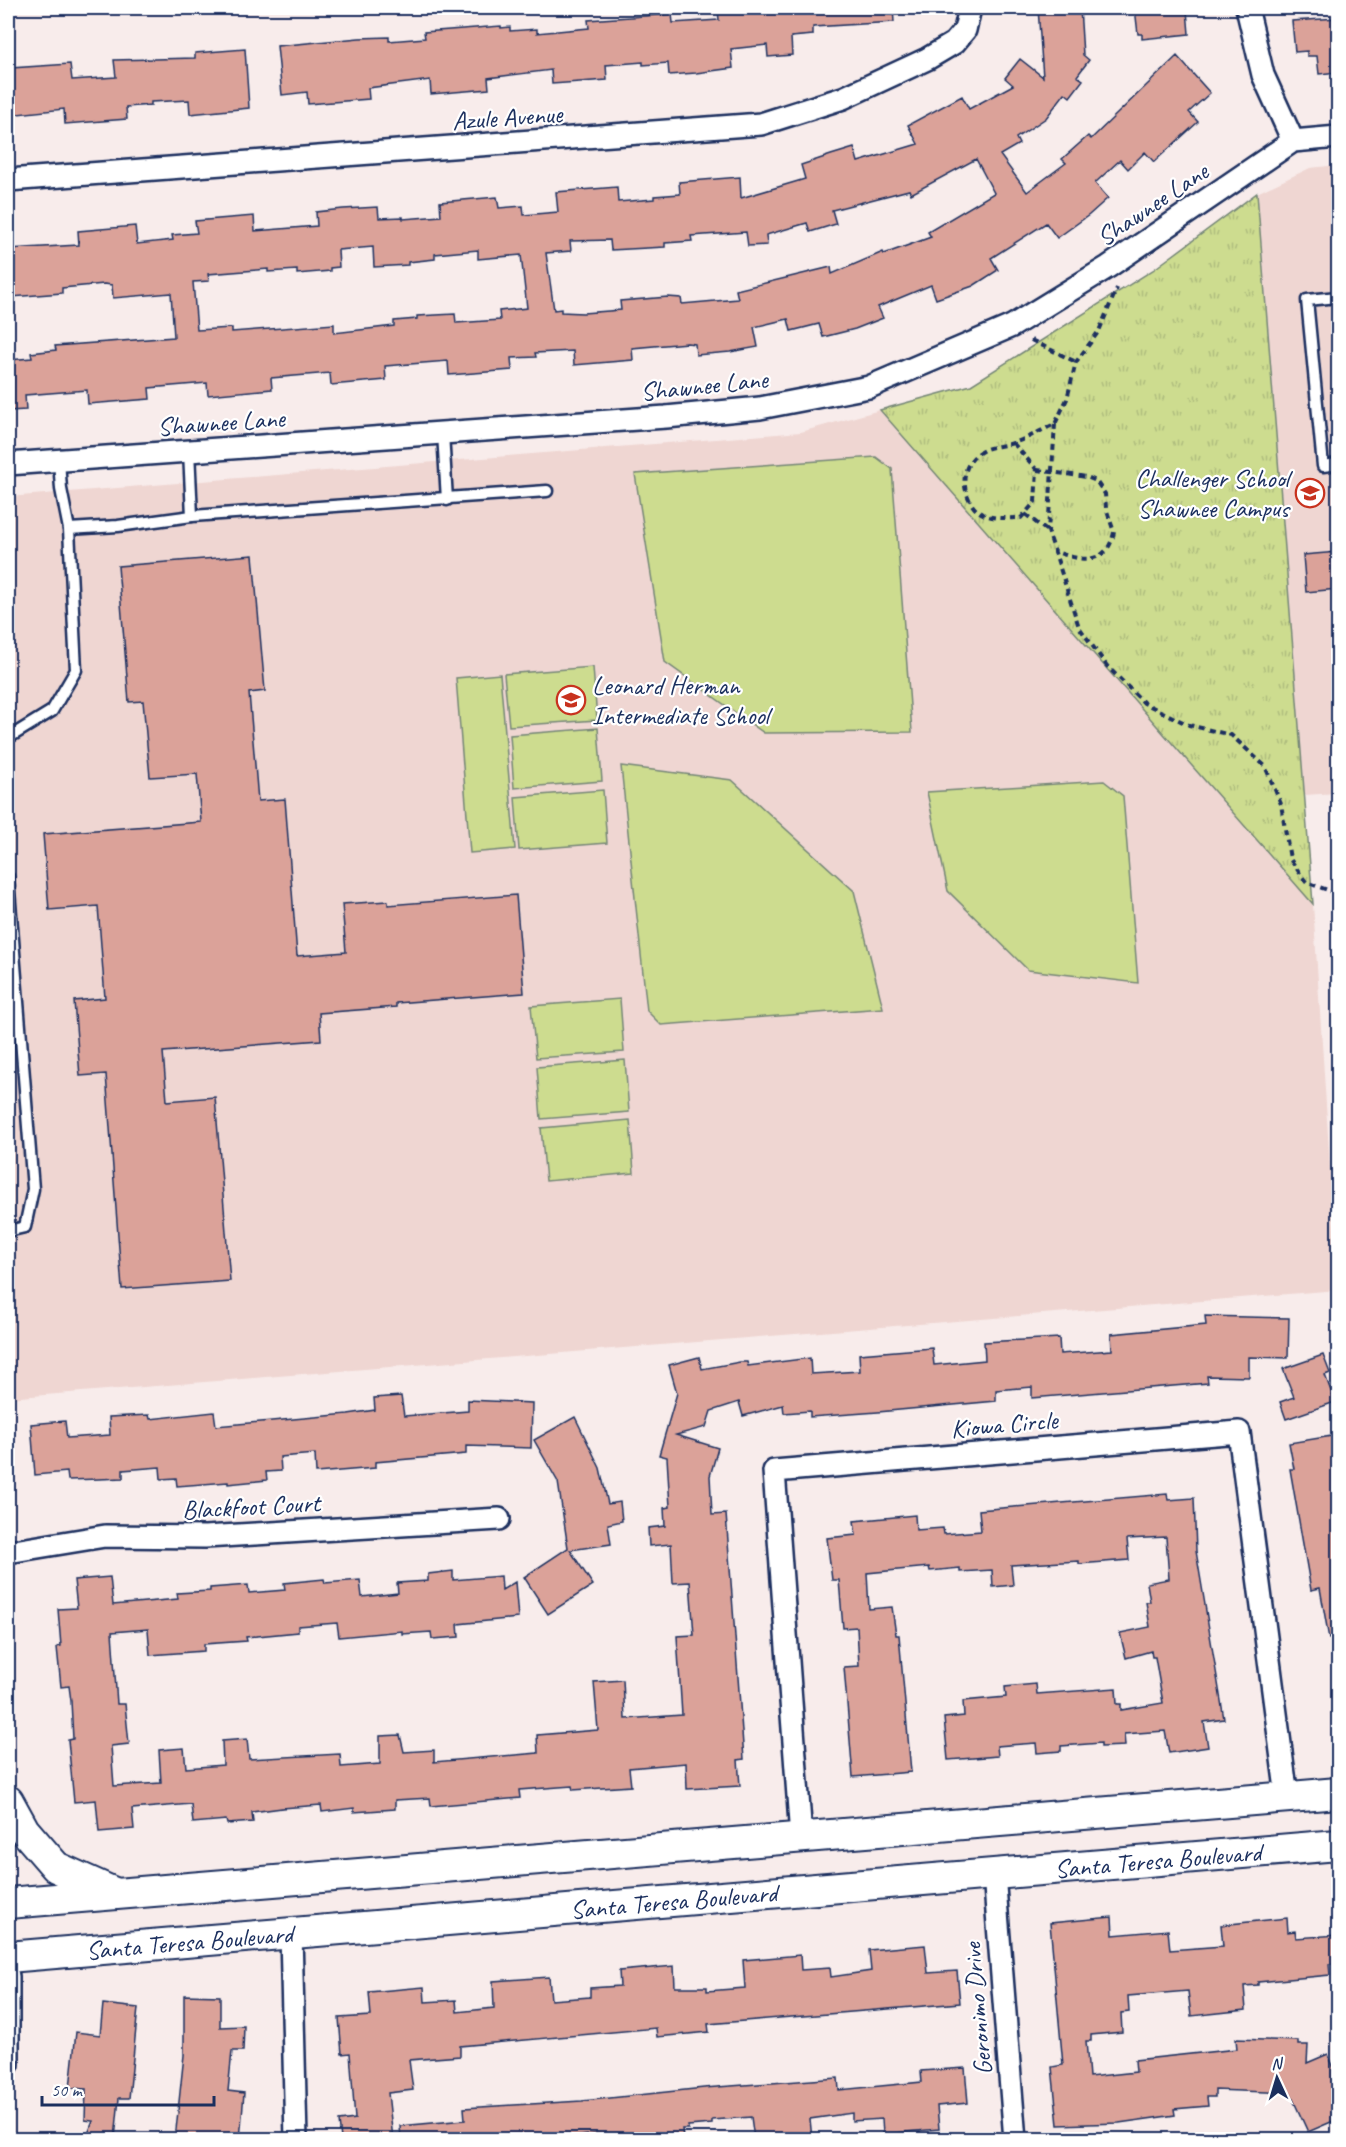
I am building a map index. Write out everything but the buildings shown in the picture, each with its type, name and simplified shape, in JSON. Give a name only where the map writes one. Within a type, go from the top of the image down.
[{"type":"main road","name":"Santa Teresa Boulevard","points":[[8,1904],[1338,1793]]},
{"type":"main road","points":[[8,1801],[24,1830],[56,1867],[117,1894]]},
{"type":"main road","name":"Santa Teresa Boulevard","points":[[8,1957],[1338,1845]]},
{"type":"street","name":"Azule Avenue","points":[[8,180],[761,124],[843,99],[927,58],[954,43],[965,30],[970,8]]},
{"type":"street","points":[[1247,8],[1263,75],[1293,141]]},
{"type":"street","name":"Shawnee Lane","points":[[8,464],[760,408],[869,387],[1012,326],[1108,267],[1293,141],[1338,137]]},
{"type":"street","name":"Kiowa Circle","points":[[801,1837],[774,1470],[1239,1432],[1287,1797]]},
{"type":"street","name":"Blackfoot Court","points":[[8,1552],[105,1536],[205,1537],[499,1519]]},
{"type":"street","name":"Geronimo Drive","points":[[994,1874],[1015,2139]]},
{"type":"street","points":[[291,1933],[296,2139]]},
{"type":"street","points":[[8,1976],[8,2064]]},
{"type":"lane","points":[[1338,297],[1307,300],[1323,466],[1338,464]]},
{"type":"lane","points":[[443,433],[447,500]]},
{"type":"lane","points":[[189,451],[192,516]]},
{"type":"lane","points":[[8,738],[52,711],[76,670],[69,529],[61,489],[59,460]]},
{"type":"lane","points":[[69,529],[118,526],[192,516],[447,500],[547,491]]},
{"type":"lane","points":[[8,877],[33,1189],[25,1227],[8,1232]]},
{"type":"path","points":[[1117,288],[1099,331],[1076,362],[1067,399],[1055,424],[1050,472],[1048,531],[1079,627],[1107,666],[1144,703],[1189,725],[1230,735],[1265,766],[1281,804],[1290,859],[1306,882],[1338,894]]},
{"type":"path","points":[[1031,340],[1076,362]]},
{"type":"path","points":[[1037,470],[1035,502],[1021,518],[989,518],[972,506],[963,486],[967,465],[974,456],[987,449],[1013,443],[1055,424]]},
{"type":"path","points":[[1013,443],[1037,470],[1096,481],[1106,494],[1106,508],[1114,532],[1107,549],[1092,559],[1083,561],[1054,551]]},
{"type":"path","points":[[1025,514],[1048,531]]},
{"type":"shaded area","name":"Challenger School Shawnee Campus","points":[[1338,165],[1338,793],[1304,795],[1257,193],[1310,168]]},
{"type":"shaded area","name":"Leonard Herman Intermediate School","points":[[880,410],[1313,904],[1338,1290],[8,1398],[8,497],[801,432]]},
{"type":"green space","points":[[1257,193],[1313,904],[880,410],[971,385],[1153,270]]},
{"type":"green space","points":[[876,457],[892,469],[912,732],[764,733],[665,662],[635,474]]},
{"type":"green space","points":[[593,667],[597,720],[509,726],[504,674]]},
{"type":"green space","points":[[500,674],[515,849],[470,853],[456,678]]},
{"type":"green space","points":[[598,728],[602,781],[514,788],[510,735]]},
{"type":"green space","points":[[621,766],[732,780],[854,891],[883,1008],[661,1025],[647,1011]]},
{"type":"green space","points":[[1104,781],[1123,796],[1138,983],[1028,970],[948,891],[927,792]]},
{"type":"green space","points":[[603,790],[607,843],[519,850],[515,797]]},
{"type":"green space","points":[[620,999],[624,1052],[536,1058],[531,1006]]},
{"type":"green space","points":[[625,1060],[629,1112],[541,1119],[537,1067]]},
{"type":"green space","points":[[630,1120],[634,1173],[546,1181],[541,1128]]},
{"type":"place","name":"Challenger School Shawnee Campus","points":[[1310,493]]},
{"type":"place","name":"Leonard Herman Intermediate School","points":[[571,700]]}]
